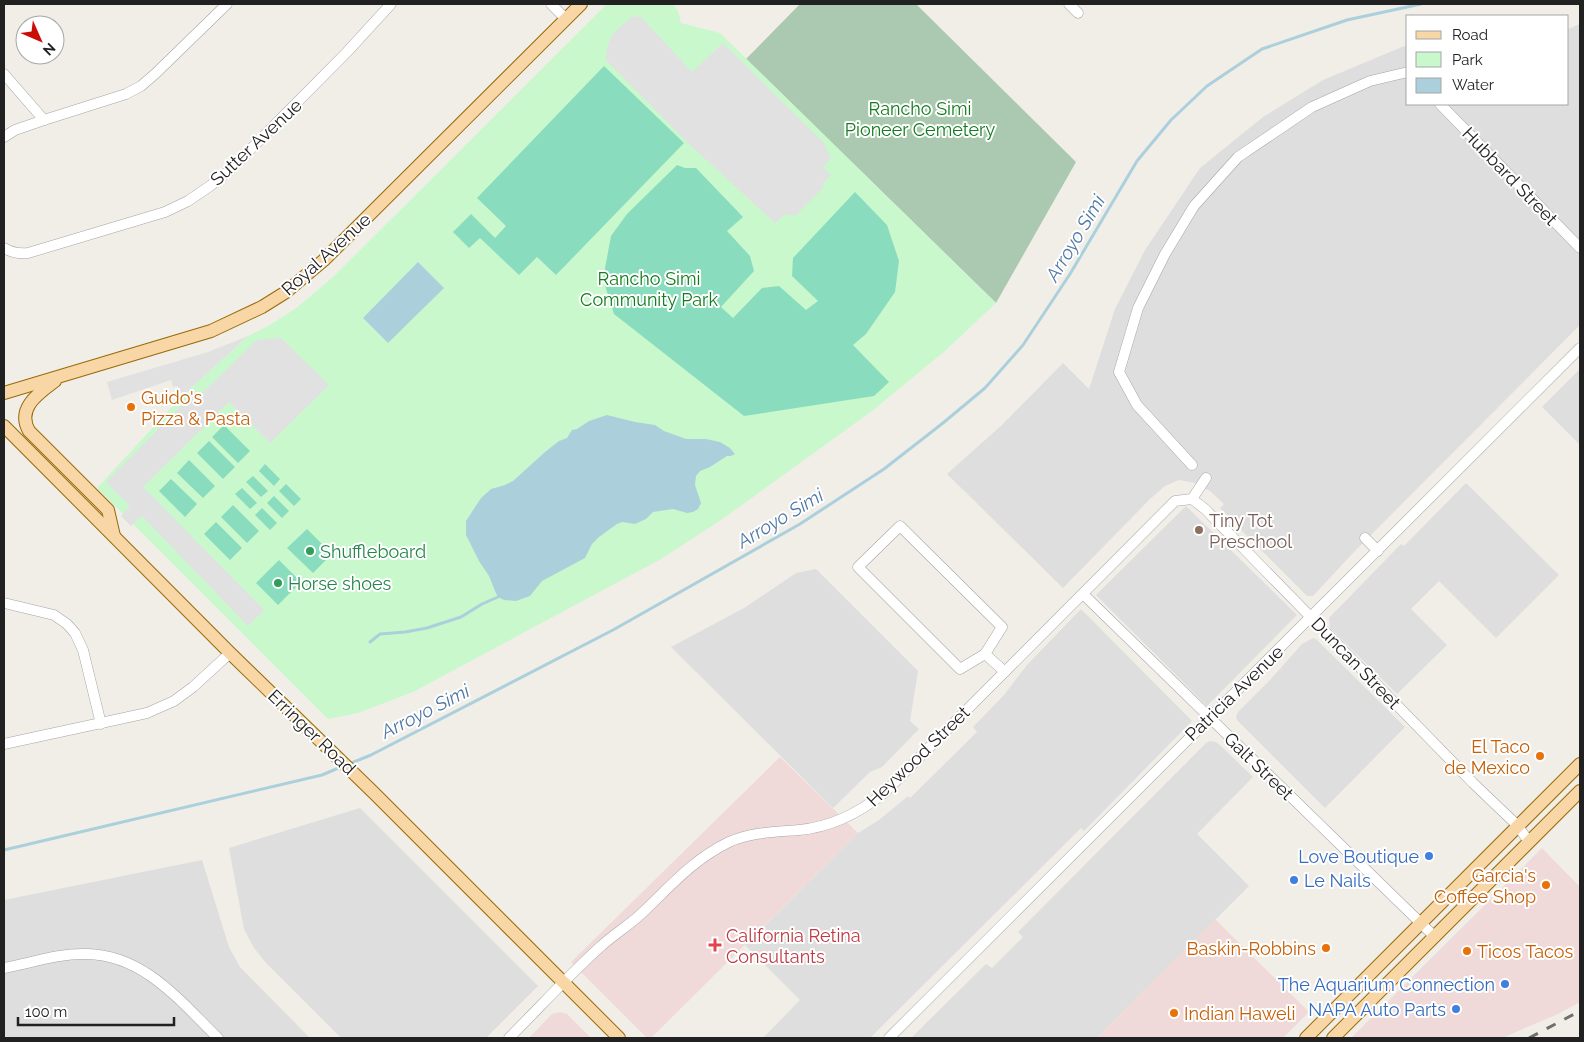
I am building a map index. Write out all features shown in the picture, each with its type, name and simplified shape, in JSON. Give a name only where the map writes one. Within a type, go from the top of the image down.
[{"type":"main road","name":"Royal Avenue","points":[[4,393],[211,331],[255,311],[286,292],[324,260],[581,4]]},
{"type":"main road","points":[[63,375],[38,394],[28,405],[24,416],[26,426],[108,510],[114,536]]},
{"type":"main road","name":"Erringer Road","points":[[4,426],[230,653],[370,788],[619,1038]]},
{"type":"main road","points":[[1306,1038],[1580,764]]},
{"type":"main road","points":[[1333,1038],[1580,791]]},
{"type":"street","points":[[4,137],[15,130],[126,94],[141,86],[156,74],[226,4]]},
{"type":"street","points":[[551,4],[566,19]]},
{"type":"street","points":[[1069,4],[1078,13]]},
{"type":"street","name":"Sutter Avenue","points":[[4,248],[20,254],[28,253],[165,212],[188,200],[210,186],[237,163],[313,87],[388,5]]},
{"type":"street","points":[[1192,465],[1137,405],[1119,372],[1138,308],[1165,254],[1194,206],[1238,157],[1312,107],[1370,81],[1406,72]]},
{"type":"street","points":[[4,74],[44,120]]},
{"type":"street","name":"Hubbard Street","points":[[1441,105],[1580,248]]},
{"type":"street","name":"Patricia Avenue","points":[[889,1038],[1580,348]]},
{"type":"street","points":[[1192,499],[1206,478]]},
{"type":"street","name":"Heywood Street","points":[[509,1038],[600,947],[640,916],[688,868],[711,851],[753,834],[801,830],[826,824],[867,807],[1175,501],[1192,499]]},
{"type":"street","name":"Duncan Street","points":[[1192,499],[1205,509],[1473,783],[1518,826],[1529,842]]},
{"type":"street","points":[[900,526],[1002,627],[985,654],[960,669],[858,567],[900,526]]},
{"type":"street","points":[[1365,538],[1378,551]]},
{"type":"street","name":"Galt Street","points":[[1083,594],[1435,937]]},
{"type":"street","points":[[4,603],[54,615],[67,624],[75,634],[83,650],[101,724]]},
{"type":"street","points":[[4,744],[147,713],[174,701],[193,687],[230,653]]},
{"type":"street","points":[[985,654],[1005,672]]},
{"type":"street","points":[[4,968],[64,956],[87,954],[108,956],[130,963],[149,973],[166,986],[218,1038]]},
{"type":"shaded area","points":[[638,16],[643,19],[692,72],[723,43],[824,143],[831,158],[823,167],[831,175],[822,184],[824,187],[795,216],[785,214],[775,223],[688,143],[606,60],[611,36],[632,17]]},
{"type":"shaded area","points":[[1580,24],[1580,325],[1354,552],[1313,596],[1307,596],[1242,531],[1220,508],[1224,504],[1210,491],[1195,483],[1179,480],[1165,486],[1150,499],[1063,588],[947,474],[1003,424],[1063,363],[1089,389],[1115,309],[1145,250],[1200,168],[1263,117],[1323,80],[1406,46],[1406,105],[1569,105],[1569,29]]},
{"type":"shaded area","points":[[248,336],[182,396],[178,386],[173,387],[171,380],[112,400],[107,382],[208,352]]},
{"type":"shaded area","points":[[281,338],[329,385],[270,443],[229,402],[143,487],[264,610],[248,626],[142,516],[131,526],[121,516],[130,506],[106,482],[190,397],[199,396],[257,340]]},
{"type":"shaded area","points":[[1580,369],[1580,445],[1542,407]]},
{"type":"shaded area","points":[[1466,483],[1559,575],[1496,638],[1439,581],[1411,609],[1447,645],[1397,694],[1330,628],[1329,618],[1401,544],[1404,546]]},
{"type":"shaded area","points":[[1186,506],[1297,615],[1207,706],[1096,595]]},
{"type":"shaded area","points":[[816,569],[918,671],[910,721],[919,729],[882,767],[870,772],[833,808],[671,647],[744,608],[796,573]]},
{"type":"shaded area","points":[[1081,609],[1192,721],[1084,831],[1081,828],[870,1038],[763,1038],[800,1000],[745,945],[858,833],[879,820],[908,796],[910,798],[977,732],[973,727],[1004,695],[1027,665]]},
{"type":"shaded area","points":[[1313,638],[1405,727],[1325,808],[1237,720],[1236,716],[1302,644]]},
{"type":"shaded area","points":[[1210,741],[1216,742],[1221,746],[1253,777],[1197,834],[1249,886],[1097,1038],[911,1038],[986,964],[992,968],[1023,937],[1018,932]]},
{"type":"shaded area","points":[[780,757],[858,833],[651,1038],[647,1038],[571,962]]},
{"type":"shaded area","points":[[360,808],[538,986],[486,1038],[341,1038],[267,964],[254,948],[244,929],[229,848]]},
{"type":"shaded area","points":[[1542,848],[1580,887],[1580,1002],[1558,1014],[1502,1038],[1351,1038]]},
{"type":"shaded area","points":[[202,860],[229,947],[240,967],[310,1038],[4,1038],[4,900]]},
{"type":"shaded area","points":[[1215,919],[1309,1012],[1283,1038],[1097,1038]]},
{"type":"shaded area","points":[[560,1012],[567,1014],[591,1038],[529,1038],[552,1014]]},
{"type":"green space","name":"Rancho Simi Community Park","points":[[607,4],[673,4],[678,11],[681,23],[720,33],[996,303],[945,351],[872,411],[721,520],[661,559],[413,692],[358,713],[328,719],[97,488],[182,396],[248,336],[295,309],[332,278]]},
{"type":"green space","name":"Rancho Simi Pioneer Cemetery","points":[[800,4],[916,4],[1076,162],[996,303],[746,59]]},
{"type":"green space","points":[[604,66],[684,143],[556,275],[537,257],[519,275],[480,238],[469,248],[453,232],[471,214],[495,238],[506,226],[477,198]]},
{"type":"green space","points":[[677,165],[685,168],[696,168],[743,217],[727,231],[750,256],[754,271],[721,307],[733,318],[762,288],[779,286],[806,310],[818,301],[792,276],[793,258],[855,192],[887,225],[899,261],[895,292],[866,334],[853,345],[889,382],[874,396],[744,416],[614,314],[603,279],[611,236],[627,214]]},
{"type":"green space","points":[[224,425],[250,451],[238,463],[212,437]]},
{"type":"green space","points":[[209,441],[235,467],[223,479],[197,453]]},
{"type":"green space","points":[[189,460],[215,486],[203,498],[177,473]]},
{"type":"green space","points":[[265,464],[280,479],[274,486],[259,471]]},
{"type":"green space","points":[[253,476],[268,491],[261,497],[246,482]]},
{"type":"green space","points":[[171,479],[197,504],[185,517],[159,491]]},
{"type":"green space","points":[[286,484],[301,499],[294,506],[279,491]]},
{"type":"green space","points":[[242,488],[257,503],[250,509],[235,494]]},
{"type":"green space","points":[[274,496],[289,511],[282,518],[267,503]]},
{"type":"green space","points":[[233,505],[259,531],[247,543],[221,517]]},
{"type":"green space","points":[[262,508],[277,523],[270,530],[255,515]]},
{"type":"green space","points":[[216,522],[242,548],[230,560],[204,534]]},
{"type":"green space","name":"Shuffleboard","points":[[307,529],[332,554],[313,573],[287,548]]},
{"type":"green space","name":"Horse shoes","points":[[279,560],[301,582],[278,605],[256,583]]},
{"type":"water","points":[[418,262],[444,288],[388,343],[363,318]]},
{"type":"water","points":[[607,415],[655,425],[664,431],[686,439],[706,439],[720,442],[730,448],[735,454],[727,456],[700,471],[696,476],[695,485],[701,503],[698,509],[687,513],[673,509],[653,512],[646,519],[635,524],[622,522],[617,524],[592,544],[585,558],[542,581],[530,596],[516,601],[504,600],[498,597],[489,576],[466,535],[466,521],[481,498],[491,489],[513,481],[545,452],[559,441],[567,438],[572,430],[589,421]]},
{"type":"waterway","name":"Arroyo Simi","points":[[349,764],[371,755],[613,630],[800,524],[884,469],[985,388],[1023,345],[1070,274],[1137,161],[1171,120],[1207,86],[1262,49],[1347,20],[1421,4]]},
{"type":"waterway","points":[[370,642],[380,634],[427,628],[461,617],[498,597]]},
{"type":"waterway","name":"Arroyo Simi","points":[[4,850],[322,775],[343,766]]},
{"type":"railway","points":[[1529,1038],[1580,1011]]},
{"type":"place","name":"Guido's Pizza & Pasta","points":[[131,407]]},
{"type":"place","name":"Tiny Tot Preschool","points":[[1199,530]]},
{"type":"place","name":"Shuffleboard","points":[[310,551]]},
{"type":"place","name":"Horse shoes","points":[[278,583]]},
{"type":"place","name":"El Taco de Mexico","points":[[1540,756]]},
{"type":"place","name":"Love Boutique","points":[[1429,856]]},
{"type":"place","name":"Le Nails","points":[[1294,880]]},
{"type":"place","name":"Garcia's Coffee Shop","points":[[1546,885]]},
{"type":"place","name":"California Retina Consultants","points":[[715,945]]},
{"type":"place","name":"Baskin-Robbins","points":[[1326,948]]},
{"type":"place","name":"Ticos Tacos","points":[[1467,951]]},
{"type":"place","name":"The Aquarium Connection","points":[[1505,984]]},
{"type":"place","name":"NAPA Auto Parts","points":[[1456,1009]]},
{"type":"place","name":"Indian Haweli","points":[[1174,1013]]}]
